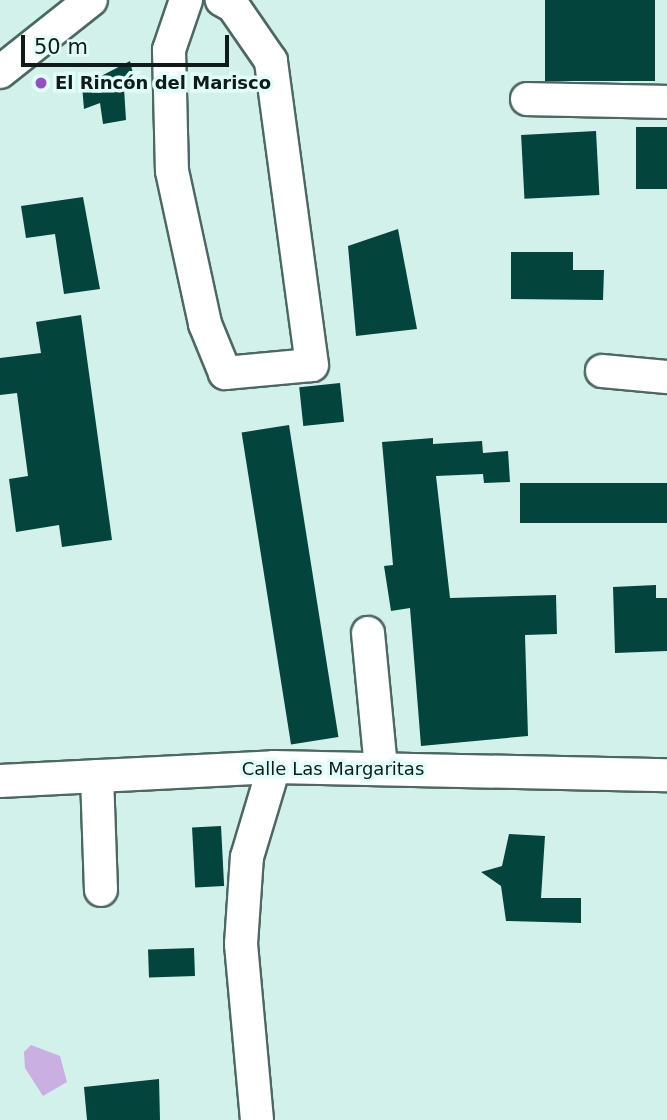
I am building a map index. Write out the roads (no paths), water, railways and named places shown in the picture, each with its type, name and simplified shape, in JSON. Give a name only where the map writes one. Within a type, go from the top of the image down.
[{"type":"street","points":[[0,72],[91,0]]},
{"type":"street","points":[[186,0],[169,50],[172,171],[205,324],[225,373],[312,365],[271,61],[233,6],[222,0]]},
{"type":"street","points":[[527,99],[667,102]]},
{"type":"street","points":[[602,371],[667,377]]},
{"type":"street","points":[[368,633],[381,767]]},
{"type":"street","points":[[257,1120],[241,944],[247,857],[274,767]]},
{"type":"street","name":"Calle Las Margaritas","points":[[0,781],[274,767],[381,767],[667,775]]},
{"type":"street","points":[[97,776],[101,890]]},
{"type":"place","name":"El Rincón del Marisco","points":[[41,83]]}]
